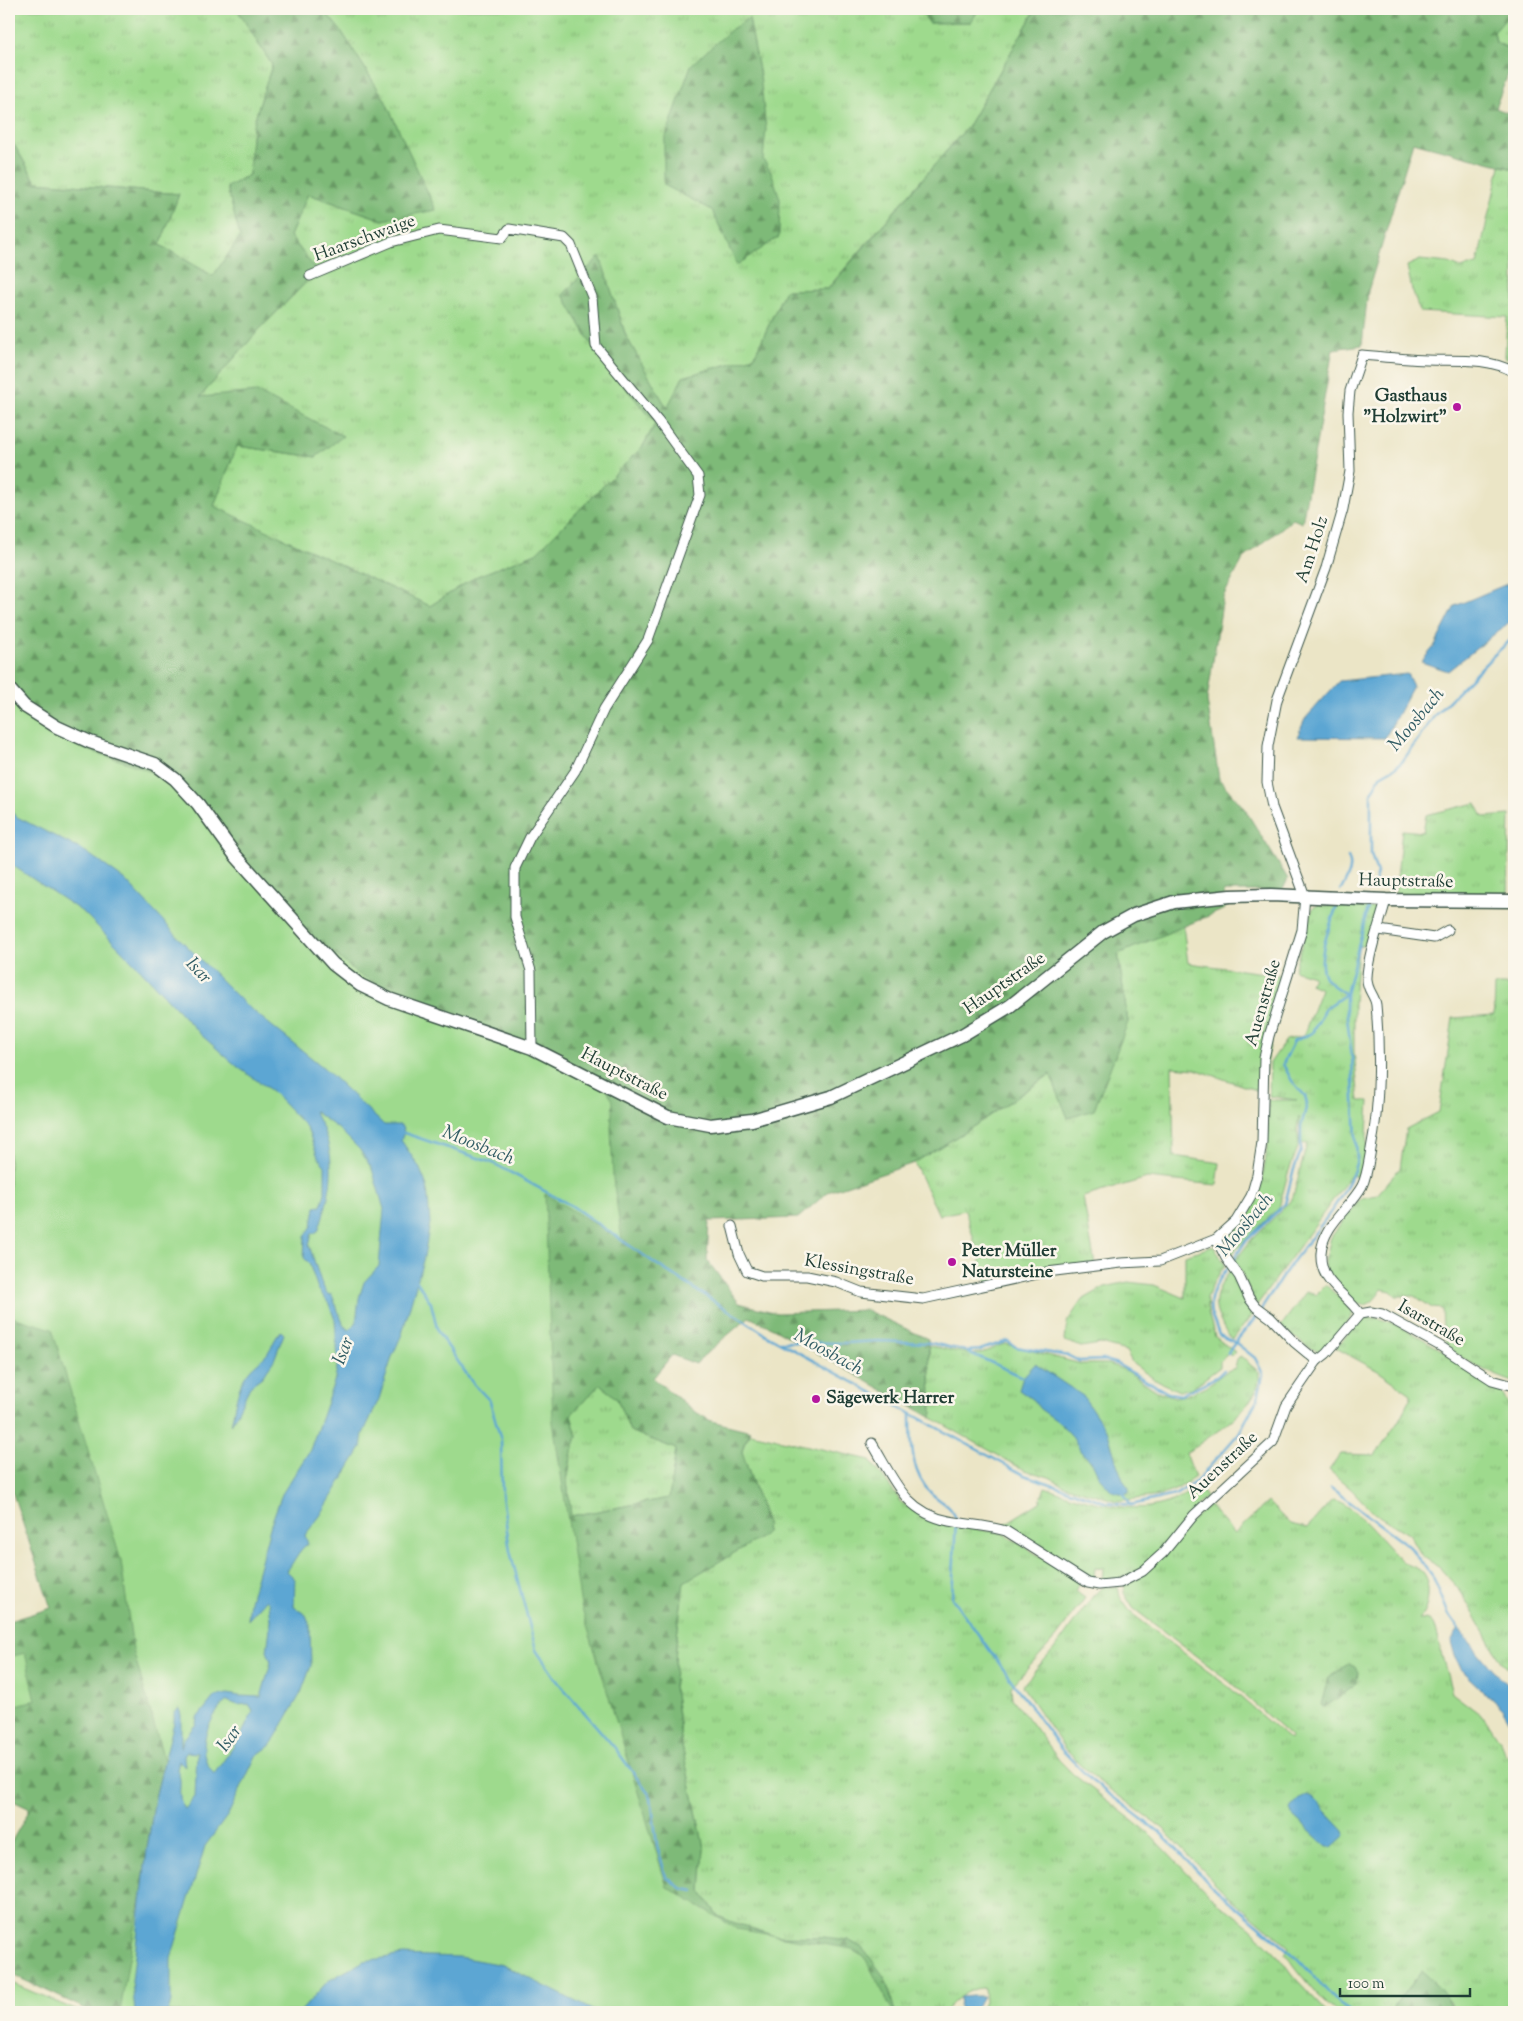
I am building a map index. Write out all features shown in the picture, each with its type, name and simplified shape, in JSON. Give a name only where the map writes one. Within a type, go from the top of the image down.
[{"type":"main road","name":"Hauptstraße","points":[[9,689],[24,706],[57,727],[90,742],[155,764],[175,778],[198,804],[235,855],[333,964],[360,985],[389,999],[532,1048],[668,1117],[710,1125],[752,1120],[831,1097],[962,1035],[1010,1006],[1103,932],[1134,915],[1174,902],[1206,898],[1271,895],[1386,900],[1514,901]]},
{"type":"street","name":"Haarschwaige","points":[[310,276],[391,242],[438,230],[502,238],[509,229],[564,238],[572,245],[592,297],[596,346],[658,421],[698,476],[700,495],[648,640],[604,709],[575,771],[530,837],[515,868],[515,917],[531,971],[532,1048]]},
{"type":"street","name":"Am Holz","points":[[1305,896],[1272,807],[1267,782],[1268,746],[1277,700],[1326,568],[1343,509],[1350,471],[1348,412],[1362,355],[1426,360],[1481,361],[1496,364],[1514,372]]},
{"type":"street","name":"Auenstraße","points":[[1216,1239],[1236,1222],[1251,1196],[1257,1175],[1262,1142],[1264,1058],[1302,930],[1305,896]]},
{"type":"street","points":[[1216,1239],[1256,1307],[1271,1318],[1294,1342],[1317,1361],[1326,1354],[1360,1314],[1334,1288],[1323,1272],[1321,1252],[1328,1231],[1363,1185],[1371,1147],[1378,1068],[1376,1002],[1369,991],[1367,979],[1369,959],[1379,930],[1386,900]]},
{"type":"street","points":[[1379,930],[1434,938],[1448,930]]},
{"type":"street","name":"Klessingstraße","points":[[732,1226],[739,1254],[747,1271],[762,1276],[808,1276],[836,1282],[861,1292],[923,1299],[1047,1272],[1160,1261],[1216,1239]]},
{"type":"street","name":"Isarstraße","points":[[1360,1314],[1370,1312],[1382,1314],[1440,1346],[1492,1380],[1514,1386]]},
{"type":"street","name":"Auenstraße","points":[[872,1443],[906,1499],[927,1514],[956,1522],[1006,1531],[1088,1583],[1099,1585],[1120,1583],[1143,1571],[1163,1553],[1194,1516],[1274,1442],[1286,1406],[1317,1361]]},
{"type":"green space","points":[[9,9],[237,9],[272,65],[253,125],[249,175],[227,187],[241,237],[213,276],[160,245],[179,194],[36,182],[9,136]]},
{"type":"green space","points":[[237,9],[323,9],[342,32],[385,100],[436,210],[383,220],[308,194],[290,236],[317,271],[258,331],[200,397],[257,392],[343,436],[316,457],[237,446],[214,506],[430,606],[475,577],[536,553],[643,446],[656,423],[600,359],[563,295],[600,256],[626,336],[667,408],[683,377],[754,357],[785,290],[828,289],[968,126],[1036,9],[1514,9],[1514,12],[1494,32],[1496,43],[1514,51],[1514,70],[1510,69],[1495,108],[1514,115],[1514,169],[1413,142],[1368,291],[1362,345],[1333,349],[1302,523],[1293,519],[1243,559],[1223,597],[1207,700],[1219,779],[1244,808],[1288,879],[1282,891],[1224,891],[1225,909],[1118,954],[1128,1022],[1094,1110],[1068,1118],[1050,1074],[974,1126],[914,1163],[828,1192],[798,1218],[709,1221],[707,1260],[739,1303],[777,1313],[866,1310],[928,1339],[932,1418],[773,1328],[749,1317],[696,1364],[672,1355],[653,1378],[694,1411],[711,1421],[751,1431],[744,1443],[742,1452],[767,1525],[766,1532],[760,1538],[684,1582],[676,1644],[674,1686],[682,1746],[704,1848],[701,1891],[718,1916],[732,1922],[775,1936],[824,1937],[848,1940],[861,1947],[885,1978],[895,2012],[264,2012],[9,810],[9,136],[36,182],[179,194],[160,245],[213,276],[240,237],[227,187],[249,175],[253,125],[272,65]],"holes":[[[600,1384],[617,1399],[630,1431],[676,1449],[669,1498],[571,1516],[567,1481],[572,1452],[577,1437],[571,1415]]]},
{"type":"green space","points":[[323,9],[920,9],[930,23],[971,22],[979,9],[1036,9],[968,126],[827,289],[785,290],[754,357],[683,377],[667,409],[626,336],[600,257],[563,295],[656,422],[643,446],[536,553],[475,577],[430,606],[213,507],[237,446],[316,457],[199,398],[258,331],[317,271],[290,236],[308,194],[383,220],[385,100],[342,33]]},
{"type":"green space","points":[[920,9],[979,9],[971,22],[929,23]]},
{"type":"green space","points":[[1511,12],[1514,12],[1514,51],[1496,42],[1494,31]]},
{"type":"green space","points":[[749,18],[760,75],[766,129],[763,159],[772,174],[780,199],[779,237],[737,265],[712,210],[664,185],[664,142],[691,65],[732,29]]},
{"type":"green space","points":[[1500,166],[1514,169],[1514,361],[1505,357],[1507,317],[1420,312],[1412,290],[1407,266],[1420,260],[1449,263],[1461,268],[1477,264]]},
{"type":"green space","points":[[9,698],[39,726],[84,749],[129,763],[168,779],[280,908],[358,974],[383,986],[442,1006],[559,1062],[607,1089],[613,1101],[611,1128],[613,1179],[622,1240],[545,1194],[553,1422],[581,1606],[667,1887],[737,1929],[852,1949],[864,1956],[893,2012],[120,2012],[167,1770],[133,1650],[121,1561],[52,1329],[9,1316]]},
{"type":"green space","points":[[1476,803],[1483,817],[1510,815],[1508,894],[1395,895],[1402,830],[1423,832],[1426,815]]},
{"type":"green space","points":[[9,863],[174,1722],[155,1798],[147,1849],[132,1981],[135,2012],[92,2012],[9,1973],[9,1846],[30,1809],[9,1799],[9,1621],[51,1608],[9,1482]]},
{"type":"green space","points":[[1318,905],[1378,908],[1379,910],[1368,944],[1358,947],[1354,1003],[1354,1052],[1359,1101],[1369,1101],[1365,1165],[1361,1178],[1351,1175],[1257,1305],[1235,1261],[1252,1239],[1293,1197],[1307,1144],[1300,1143],[1299,1117],[1297,1128],[1299,1145],[1288,1173],[1279,1208],[1230,1256],[1226,1249],[1226,1242],[1232,1229],[1253,1202],[1262,1178],[1268,1126],[1268,1100],[1297,1100],[1269,1096],[1270,1063],[1286,1040],[1303,1036],[1321,989],[1310,984],[1313,976],[1294,970],[1313,908]]},
{"type":"green space","points":[[1183,926],[1188,963],[1279,975],[1283,981],[1261,1092],[1195,1069],[1172,1067],[1174,1156],[1220,1163],[1217,1185],[1147,1178],[1083,1197],[1095,1265],[987,1283],[965,1210],[939,1215],[914,1163],[974,1126],[1128,1022],[1118,954]]},
{"type":"green space","points":[[1495,985],[1514,985],[1514,1382],[1478,1366],[1451,1349],[1444,1336],[1442,1309],[1432,1308],[1415,1296],[1396,1296],[1391,1291],[1382,1289],[1370,1302],[1365,1305],[1360,1304],[1342,1290],[1324,1267],[1331,1237],[1361,1198],[1377,1195],[1400,1168],[1406,1129],[1439,1112],[1453,1018],[1494,1015]]},
{"type":"green space","points":[[1214,1246],[1225,1265],[1213,1283],[1207,1298],[1208,1312],[1215,1337],[1235,1352],[1232,1356],[1228,1354],[1220,1361],[1220,1367],[1192,1388],[1179,1391],[1157,1381],[1133,1364],[1126,1351],[1100,1344],[1081,1347],[1065,1341],[1067,1322],[1082,1300],[1105,1287],[1128,1282],[1154,1285],[1185,1298],[1185,1255]]},
{"type":"green space","points":[[1231,1269],[1255,1311],[1233,1339],[1224,1328],[1216,1306],[1217,1294]]},
{"type":"green space","points":[[1326,1285],[1353,1313],[1332,1341],[1325,1348],[1319,1350],[1305,1345],[1281,1326],[1306,1292],[1316,1295]]},
{"type":"green space","points":[[1367,1317],[1380,1319],[1396,1325],[1432,1344],[1495,1384],[1502,1392],[1514,1416],[1514,1673],[1502,1662],[1461,1592],[1439,1567],[1422,1556],[1410,1535],[1374,1513],[1329,1470],[1341,1454],[1375,1455],[1398,1422],[1411,1397],[1411,1394],[1378,1371],[1336,1348],[1358,1322]]},
{"type":"green space","points":[[1006,1344],[1081,1364],[1109,1364],[1127,1371],[1157,1391],[1175,1397],[1187,1395],[1208,1385],[1227,1371],[1235,1368],[1237,1359],[1240,1356],[1259,1372],[1258,1385],[1253,1397],[1233,1419],[1186,1453],[1195,1477],[1177,1489],[1160,1496],[1117,1501],[1066,1486],[1049,1477],[1024,1470],[932,1418],[929,1346],[974,1353]]},
{"type":"green space","points":[[600,1384],[617,1399],[630,1431],[676,1449],[669,1498],[571,1516],[567,1481],[572,1452],[577,1437],[571,1415]]},
{"type":"green space","points":[[751,1433],[870,1460],[902,1503],[929,1518],[945,1523],[945,1525],[1002,1533],[1080,1581],[1075,1591],[1085,1598],[1057,1636],[1011,1687],[1012,1698],[1059,1760],[1074,1775],[1148,1832],[1210,1896],[1251,1928],[1271,1947],[1295,1978],[1327,2012],[981,2012],[985,2001],[984,1988],[967,1992],[944,2012],[895,2012],[885,1978],[824,1937],[775,1936],[718,1916],[701,1891],[704,1848],[682,1746],[674,1686],[676,1644],[684,1581],[760,1538],[766,1532],[767,1524],[742,1452],[744,1443]]},
{"type":"green space","points":[[1199,1484],[1206,1498],[1193,1510],[1149,1562],[1136,1572],[1121,1578],[1102,1580],[1103,1569],[1095,1568],[1094,1577],[1090,1578],[1003,1525],[1040,1502],[1045,1487],[1104,1504],[1144,1507],[1163,1504],[1182,1497]]},
{"type":"green space","points":[[1332,1500],[1340,1502],[1359,1516],[1402,1561],[1422,1572],[1428,1585],[1428,1598],[1425,1610],[1419,1619],[1428,1620],[1434,1626],[1452,1693],[1485,1718],[1502,1744],[1506,1756],[1511,1752],[1514,1753],[1514,2012],[1452,2012],[1451,2003],[1422,1971],[1390,2012],[1336,2012],[1309,1985],[1285,1954],[1289,1947],[1226,1894],[1163,1829],[1092,1776],[1065,1749],[1022,1686],[1060,1642],[1093,1596],[1102,1587],[1118,1587],[1120,1597],[1131,1613],[1230,1688],[1289,1740],[1291,1737],[1229,1681],[1133,1608],[1124,1593],[1125,1583],[1209,1505],[1234,1534],[1268,1502],[1290,1524],[1307,1528]]},
{"type":"green space","points":[[25,1653],[36,1700],[9,1707],[9,1657]]},
{"type":"green space","points":[[1349,1664],[1355,1667],[1358,1672],[1357,1684],[1325,1707],[1321,1705],[1328,1678]]},
{"type":"green space","points":[[1422,1971],[1445,1994],[1452,2012],[1390,2012]]},
{"type":"green space","points":[[9,1982],[80,2012],[9,2012]]},
{"type":"water","points":[[1514,581],[1514,604],[1511,621],[1448,671],[1421,662],[1434,647],[1455,606]]},
{"type":"water","points":[[1407,674],[1413,686],[1385,738],[1297,737],[1305,719],[1339,681]]},
{"type":"water","name":"Isar","points":[[9,810],[17,817],[86,852],[125,880],[180,939],[247,1006],[324,1068],[384,1125],[401,1125],[404,1132],[401,1140],[419,1167],[427,1186],[430,1223],[424,1257],[402,1334],[392,1357],[379,1399],[363,1434],[361,1448],[320,1516],[305,1535],[308,1544],[299,1552],[287,1571],[295,1579],[294,1607],[306,1615],[310,1625],[311,1666],[301,1693],[271,1745],[256,1756],[228,1815],[205,1846],[171,1958],[171,2002],[168,2012],[135,2012],[132,1981],[147,1849],[155,1798],[174,1722],[174,1714],[179,1708],[181,1715],[181,1749],[183,1740],[196,1724],[197,1718],[214,1697],[227,1694],[261,1697],[271,1662],[267,1651],[271,1620],[269,1603],[266,1600],[248,1620],[250,1601],[271,1524],[282,1494],[310,1450],[335,1379],[338,1362],[335,1320],[329,1304],[318,1289],[309,1263],[304,1258],[305,1236],[312,1226],[315,1207],[321,1206],[325,1193],[325,1166],[318,1157],[307,1128],[272,1091],[239,1068],[200,1034],[136,965],[84,913],[9,863]],"holes":[[[314,1111],[340,1130],[360,1150],[372,1169],[384,1209],[379,1266],[364,1282],[359,1298],[356,1323],[349,1330],[344,1326],[332,1295],[327,1294],[321,1282],[309,1245],[312,1234],[318,1231],[326,1206],[331,1180],[328,1142]],[[227,1701],[238,1705],[249,1704],[253,1712],[239,1739],[214,1774],[205,1759],[204,1742],[211,1722],[222,1705]],[[187,1752],[197,1753],[195,1797],[185,1809],[180,1798],[180,1780],[177,1770],[179,1761],[185,1766],[184,1756]]]},
{"type":"water","points":[[281,1331],[284,1334],[274,1360],[262,1377],[251,1385],[231,1425],[242,1382],[250,1370],[267,1354]]},
{"type":"water","points":[[1035,1364],[1083,1396],[1108,1433],[1117,1464],[1123,1480],[1129,1488],[1129,1492],[1124,1494],[1112,1491],[1099,1477],[1092,1462],[1081,1452],[1073,1437],[1060,1423],[1040,1409],[1033,1400],[1019,1390],[1023,1377]]},
{"type":"water","points":[[1459,1629],[1493,1670],[1514,1689],[1514,1729],[1502,1709],[1462,1671],[1451,1641]]},
{"type":"water","points":[[1307,1795],[1312,1797],[1344,1831],[1345,1835],[1332,1847],[1327,1847],[1292,1815],[1290,1810],[1293,1805]]},
{"type":"water","points":[[403,1955],[459,1957],[503,1965],[596,2012],[300,2012],[328,1981],[364,1961]]},
{"type":"water","points":[[983,1996],[971,2012],[959,2008],[960,1997]]},
{"type":"waterway","name":"Moosbach","points":[[1372,890],[1377,873],[1371,854],[1371,793],[1380,776],[1402,762],[1435,715],[1514,637]]},
{"type":"waterway","points":[[1341,890],[1350,870],[1348,857]]},
{"type":"waterway","points":[[1228,1354],[1337,1203],[1357,1160],[1352,1058],[1346,994],[1334,987],[1325,977],[1322,970],[1325,941],[1337,905]]},
{"type":"waterway","name":"Moosbach","points":[[1232,1262],[1245,1242],[1285,1204],[1293,1172],[1301,1151],[1301,1127],[1307,1104],[1305,1096],[1292,1081],[1283,1064],[1294,1041],[1312,1033],[1326,1008],[1346,994],[1368,908]]},
{"type":"waterway","name":"Moosbach","points":[[401,1132],[493,1163],[572,1206],[662,1268],[770,1337],[1024,1475],[1105,1502],[1131,1505],[1175,1495],[1197,1481],[1239,1433],[1258,1398],[1263,1374],[1255,1358],[1236,1343],[1219,1335],[1211,1313],[1212,1294],[1229,1266]]},
{"type":"waterway","points":[[416,1280],[431,1303],[438,1332],[472,1382],[490,1401],[501,1440],[502,1495],[510,1551],[536,1650],[558,1682],[615,1748],[651,1797],[657,1845],[666,1877],[683,1889],[694,1891]]},
{"type":"waterway","name":"Moosbach","points":[[780,1342],[845,1343],[878,1341],[931,1343],[966,1351],[980,1350],[1007,1341],[1016,1347],[1069,1356],[1079,1361],[1104,1360],[1117,1364],[1168,1393],[1181,1395],[1218,1376],[1224,1370]]},
{"type":"waterway","points":[[968,1352],[1023,1377]]},
{"type":"waterway","points":[[911,1414],[913,1457],[919,1477],[932,1494],[949,1508],[956,1519],[952,1598],[1061,1749],[1092,1781],[1164,1836],[1210,1884],[1296,1957],[1339,2004],[1351,2012]]},
{"type":"waterway","points":[[1331,1488],[1410,1547],[1434,1579],[1449,1615],[1459,1629]]},
{"type":"waterway","points":[[1124,1494],[1131,1505]]},
{"type":"place","name":"Gasthaus \"Holzwirt\"","points":[[1457,407]]},
{"type":"place","name":"Peter Müller Natursteine","points":[[952,1262]]},
{"type":"place","name":"Sägewerk Harrer","points":[[816,1399]]}]
